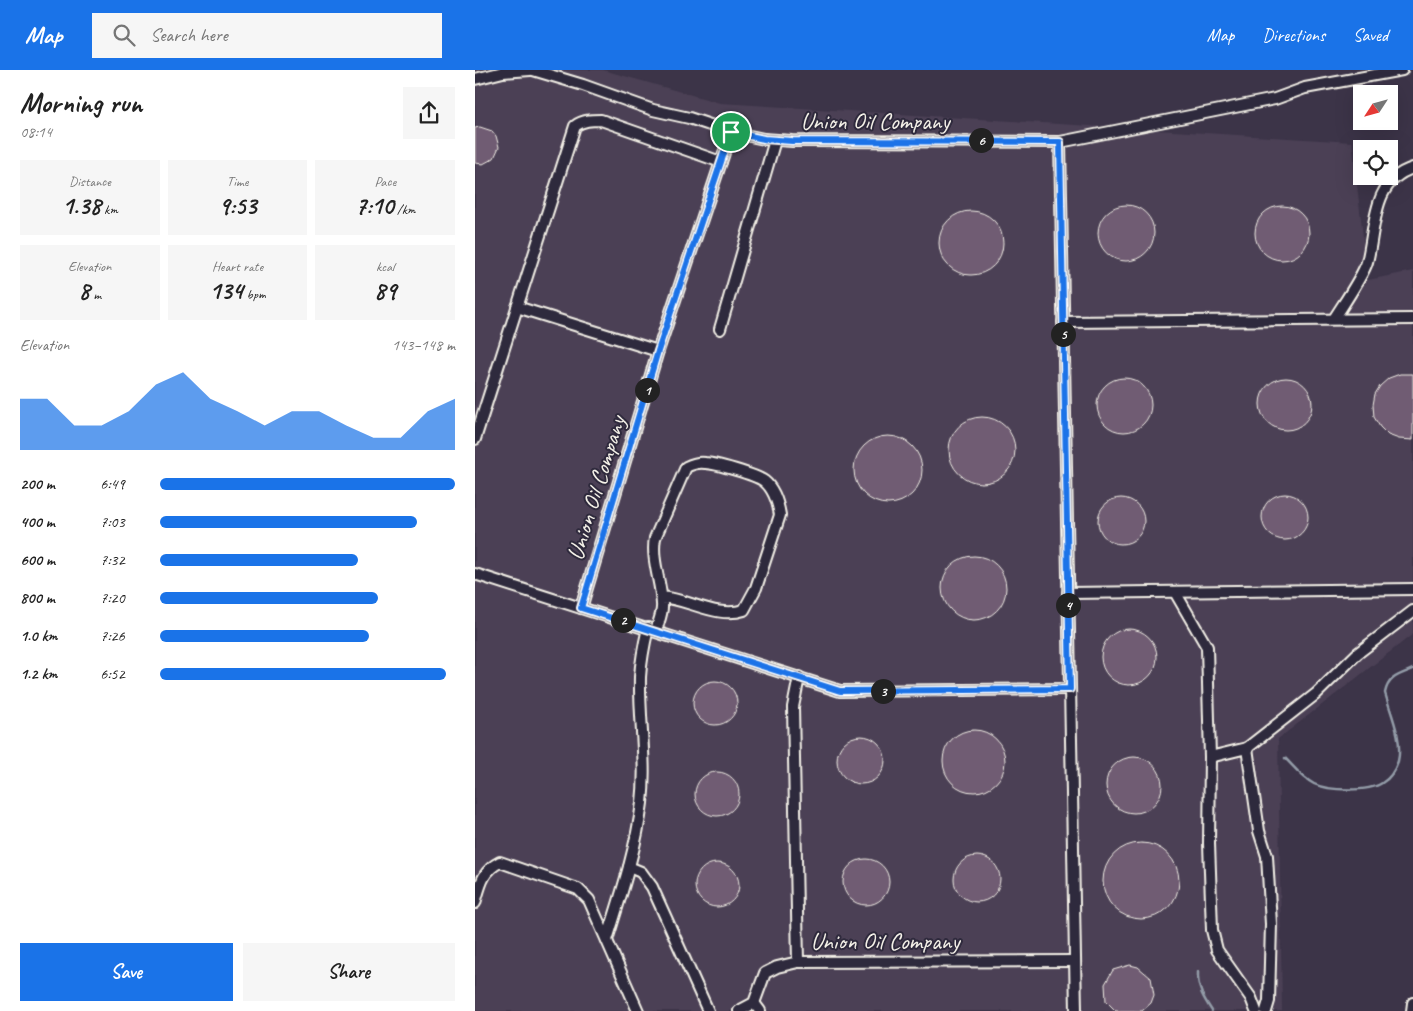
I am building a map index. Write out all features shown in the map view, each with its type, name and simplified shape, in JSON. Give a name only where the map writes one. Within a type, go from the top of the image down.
[{"type":"street","name":"Union Oil Company","points":[[475,79],[503,72],[532,70],[583,85],[653,110],[689,118],[731,132],[775,140],[1060,142],[1275,99],[1305,88],[1403,70]]},
{"type":"street","points":[[475,439],[575,126],[581,122],[601,120],[721,162]]},
{"type":"street","name":"Union Oil Company","points":[[581,608],[658,351],[731,132]]},
{"type":"street","points":[[720,329],[775,140]]},
{"type":"street","points":[[1060,142],[1076,1011]]},
{"type":"street","points":[[1334,319],[1366,264],[1371,231],[1383,192],[1399,173],[1413,168]]},
{"type":"street","points":[[517,308],[658,351]]},
{"type":"street","points":[[1063,322],[1413,319]]},
{"type":"street","points":[[607,940],[629,867],[642,803],[641,659],[663,606],[661,597],[653,546],[655,538],[686,467],[693,464],[706,463],[756,476],[765,482],[774,493],[779,506],[779,515],[756,588],[744,610],[733,614],[719,612],[682,600],[661,597]]},
{"type":"street","points":[[475,574],[840,691],[1070,689]]},
{"type":"street","points":[[1068,593],[1413,589]]},
{"type":"street","points":[[1175,592],[1207,647],[1211,757],[1209,843],[1212,930],[1217,950],[1251,998],[1256,1011]]},
{"type":"street","points":[[1211,757],[1247,748],[1316,694],[1358,653],[1413,612]]},
{"type":"street","name":"Union Oil Company","points":[[799,677],[793,707],[798,962],[1075,961]]},
{"type":"street","points":[[1247,748],[1259,831],[1267,856],[1271,924],[1269,1001],[1266,1011]]},
{"type":"street","points":[[475,903],[489,868],[500,862],[578,889],[589,900],[638,1011]]},
{"type":"street","points":[[629,867],[641,872],[652,887],[708,1011]]},
{"type":"street","points":[[739,1011],[757,1007],[765,973],[777,967],[798,962]]},
{"type":"street","points":[[1412,1011],[1413,1003]]},
{"type":"shaded area","points":[[475,70],[603,70],[720,103],[1352,142],[1353,185],[1357,185],[1368,280],[1413,271],[1413,634],[1278,739],[1282,1011],[475,1011]]},
{"type":"building","points":[[480,127],[492,131],[496,136],[499,147],[494,158],[483,164],[475,163],[475,128]]},
{"type":"building","points":[[1126,205],[1137,207],[1146,213],[1152,222],[1154,233],[1152,244],[1146,253],[1137,259],[1126,261],[1115,259],[1106,253],[1100,244],[1098,233],[1100,222],[1106,213],[1115,207]]},
{"type":"building","points":[[1277,206],[1287,206],[1297,210],[1305,218],[1309,233],[1305,248],[1297,256],[1287,260],[1277,260],[1267,256],[1259,248],[1255,238],[1255,228],[1259,218],[1267,210]]},
{"type":"building","points":[[971,211],[983,213],[994,220],[1001,231],[1003,243],[1001,255],[994,266],[983,273],[971,275],[959,273],[948,266],[941,255],[939,243],[941,231],[948,220],[959,213]]},
{"type":"building","points":[[1400,374],[1413,374],[1413,440],[1399,439],[1388,435],[1374,417],[1373,405],[1375,394],[1380,386],[1389,378]]},
{"type":"building","points":[[1124,378],[1134,380],[1143,386],[1149,395],[1151,405],[1149,415],[1143,424],[1134,430],[1124,432],[1114,430],[1105,424],[1099,415],[1097,405],[1099,395],[1105,386],[1114,380]]},
{"type":"building","points":[[1281,378],[1291,378],[1305,385],[1312,399],[1312,409],[1305,423],[1291,430],[1281,430],[1271,426],[1264,419],[1260,409],[1260,399],[1264,389],[1271,382]]},
{"type":"building","points":[[976,417],[988,417],[1000,422],[1010,432],[1015,444],[1013,463],[1000,478],[988,483],[976,483],[964,478],[954,468],[949,456],[949,444],[954,432],[964,422]]},
{"type":"building","points":[[888,436],[901,439],[912,446],[919,457],[922,470],[919,483],[912,494],[901,501],[888,504],[875,501],[864,494],[857,483],[854,470],[857,457],[864,446],[875,439]]},
{"type":"building","points":[[1281,494],[1289,494],[1298,498],[1304,504],[1308,517],[1304,530],[1298,536],[1289,540],[1281,540],[1272,536],[1266,530],[1262,521],[1262,513],[1266,504],[1272,498]]},
{"type":"building","points":[[1117,498],[1125,498],[1134,502],[1140,508],[1144,521],[1140,534],[1134,540],[1125,544],[1117,544],[1108,540],[1102,534],[1098,525],[1098,517],[1102,508],[1108,502]]},
{"type":"building","points":[[968,556],[980,556],[997,565],[1004,576],[1006,588],[1004,600],[997,611],[980,620],[968,620],[956,615],[947,606],[942,594],[942,582],[947,570],[956,561]]},
{"type":"building","points":[[1123,629],[1135,629],[1145,633],[1153,641],[1157,657],[1153,673],[1145,681],[1135,685],[1123,685],[1113,681],[1105,673],[1101,663],[1101,651],[1105,641],[1113,633]]},
{"type":"building","points":[[715,681],[727,685],[733,691],[737,703],[733,715],[727,721],[715,725],[703,721],[697,715],[693,703],[697,691],[703,685]]},
{"type":"building","points":[[974,730],[991,735],[996,739],[1000,744],[1005,761],[1000,778],[996,783],[991,787],[974,792],[957,787],[952,783],[948,778],[943,761],[948,744],[952,739],[957,735]]},
{"type":"building","points":[[861,736],[870,738],[878,743],[883,751],[885,760],[883,769],[878,777],[870,782],[861,784],[852,782],[844,777],[839,769],[837,760],[839,751],[844,743],[852,738]]},
{"type":"building","points":[[1128,757],[1140,757],[1150,761],[1158,769],[1162,785],[1158,801],[1150,809],[1140,813],[1128,813],[1118,809],[1110,801],[1106,791],[1106,779],[1110,769],[1118,761]]},
{"type":"building","points":[[713,772],[721,772],[733,778],[739,794],[733,810],[721,816],[713,816],[701,810],[695,798],[695,790],[701,778]]},
{"type":"building","points":[[1141,843],[1155,846],[1168,854],[1176,867],[1179,881],[1176,895],[1168,908],[1155,916],[1141,919],[1127,916],[1114,908],[1106,895],[1103,881],[1106,867],[1114,854],[1127,846]]},
{"type":"building","points":[[982,856],[994,862],[999,870],[999,888],[994,896],[986,901],[972,902],[960,896],[955,888],[954,874],[960,862],[968,857]]},
{"type":"building","points":[[861,859],[871,859],[885,869],[889,882],[885,895],[879,901],[871,905],[861,905],[847,895],[843,887],[843,877],[853,863]]},
{"type":"building","points":[[713,863],[721,863],[733,869],[739,885],[733,901],[721,907],[713,907],[701,901],[695,889],[695,881],[701,869]]},
{"type":"building","points":[[1130,965],[1138,967],[1151,978],[1154,995],[1151,1003],[1142,1011],[1116,1011],[1106,1001],[1105,984],[1113,970]]},
{"type":"waterway","points":[[1285,758],[1306,779],[1320,786],[1348,790],[1368,788],[1385,781],[1395,768],[1399,753],[1396,727],[1385,693],[1386,688],[1391,680],[1413,669]]},
{"type":"waterway","points":[[1198,972],[1200,988],[1212,1011]]},
{"type":"route","points":[[731,132],[764,139],[792,141],[969,140],[1060,142],[1070,689],[840,691],[581,608],[658,351],[731,132]]}]
